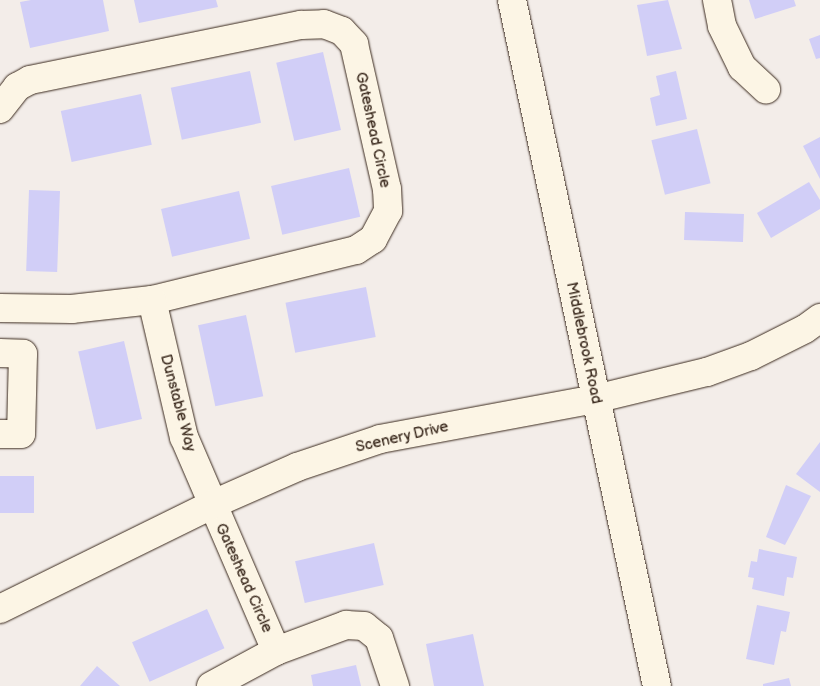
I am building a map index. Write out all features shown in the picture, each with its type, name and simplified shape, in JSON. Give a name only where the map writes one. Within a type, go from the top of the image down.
[{"type":"street","name":"Middlebrook Road","points":[[512,0],[657,686]]},
{"type":"street","points":[[717,0],[722,26],[742,67],[766,89]]},
{"type":"street","name":"Gateshead Circle","points":[[0,109],[17,87],[30,80],[301,26],[324,24],[342,31],[354,44],[387,189],[388,211],[373,239],[356,250],[152,300],[72,308],[0,308]]},
{"type":"street","name":"Dunstable Way","points":[[152,300],[184,437],[211,505]]},
{"type":"street","name":"Scenery Drive","points":[[0,609],[211,505],[296,467],[380,439],[595,399],[707,372],[751,356],[805,329],[820,318]]},
{"type":"street","points":[[0,354],[23,354],[21,434],[0,434]]},
{"type":"street","name":"Gateshead Circle","points":[[211,505],[276,651]]},
{"type":"street","name":"Gateshead Circle","points":[[211,686],[276,651],[346,625],[364,626],[380,638],[395,686]]},
{"type":"building","points":[[31,0],[103,0],[109,31],[30,48],[20,2]]},
{"type":"building","points":[[134,0],[216,0],[218,7],[139,23]]},
{"type":"building","points":[[668,0],[682,49],[647,56],[637,5]]},
{"type":"building","points":[[749,0],[794,0],[796,6],[755,19]]},
{"type":"building","points":[[820,35],[820,58],[816,59],[809,39]]},
{"type":"building","points":[[323,52],[341,130],[294,141],[276,63]]},
{"type":"building","points":[[250,71],[261,123],[182,140],[171,88]]},
{"type":"building","points":[[676,71],[687,119],[656,126],[650,98],[660,95],[656,76]]},
{"type":"building","points":[[141,94],[152,145],[72,162],[61,111]]},
{"type":"building","points":[[697,129],[711,183],[665,195],[651,140]]},
{"type":"building","points":[[820,137],[820,179],[803,146]]},
{"type":"building","points":[[349,168],[360,217],[282,235],[271,186]]},
{"type":"building","points":[[809,182],[820,200],[820,209],[771,238],[757,213]]},
{"type":"building","points":[[29,190],[60,191],[57,272],[26,271]]},
{"type":"building","points":[[239,191],[250,239],[172,257],[161,209]]},
{"type":"building","points":[[685,212],[744,214],[743,242],[684,240]]},
{"type":"building","points":[[366,287],[376,337],[295,353],[286,303]]},
{"type":"building","points":[[246,315],[263,396],[215,406],[198,325]]},
{"type":"building","points":[[124,341],[142,419],[96,430],[78,352]]},
{"type":"building","points":[[820,442],[820,492],[796,474]]},
{"type":"building","points":[[0,476],[34,476],[34,513],[0,513]]},
{"type":"building","points":[[786,485],[811,496],[785,545],[766,537]]},
{"type":"building","points":[[374,543],[384,585],[305,603],[295,561]]},
{"type":"building","points":[[759,549],[797,557],[793,578],[787,577],[784,596],[752,589],[754,578],[748,577],[751,561],[757,562]]},
{"type":"building","points":[[757,605],[790,612],[786,632],[781,631],[774,665],[746,659]]},
{"type":"building","points":[[207,609],[224,648],[150,682],[132,642]]},
{"type":"building","points":[[473,634],[484,686],[434,686],[426,644]]},
{"type":"building","points":[[356,665],[361,686],[313,686],[311,675]]},
{"type":"building","points":[[97,666],[120,686],[80,686]]},
{"type":"building","points":[[789,678],[791,686],[763,686],[763,684]]}]
